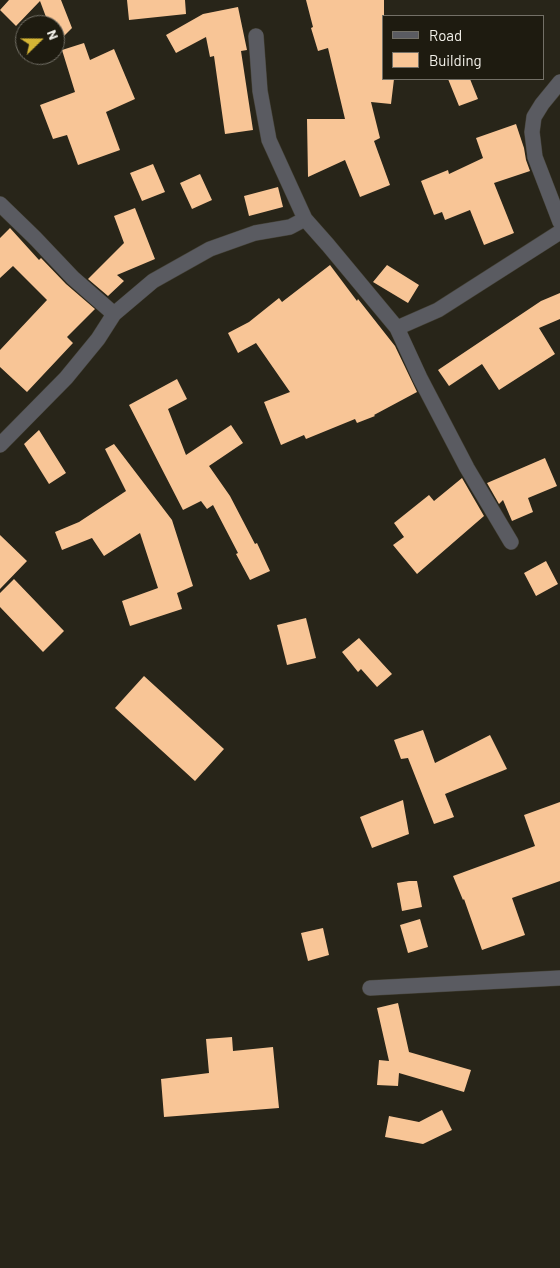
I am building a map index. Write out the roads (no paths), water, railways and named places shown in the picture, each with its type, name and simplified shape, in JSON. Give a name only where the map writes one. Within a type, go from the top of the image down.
[{"type":"street","points":[[256,36],[260,91],[269,140],[305,219],[397,328],[420,378],[467,468],[512,542]]},
{"type":"street","points":[[560,82],[534,117],[532,132],[535,157],[560,222]]},
{"type":"street","points":[[0,204],[36,238],[73,278],[114,314]]},
{"type":"street","points":[[0,445],[66,378],[98,339],[114,314],[153,281],[210,249],[255,233],[290,227],[305,219]]},
{"type":"street","points":[[397,328],[438,310],[560,232]]},
{"type":"street","points":[[370,988],[560,978]]}]
